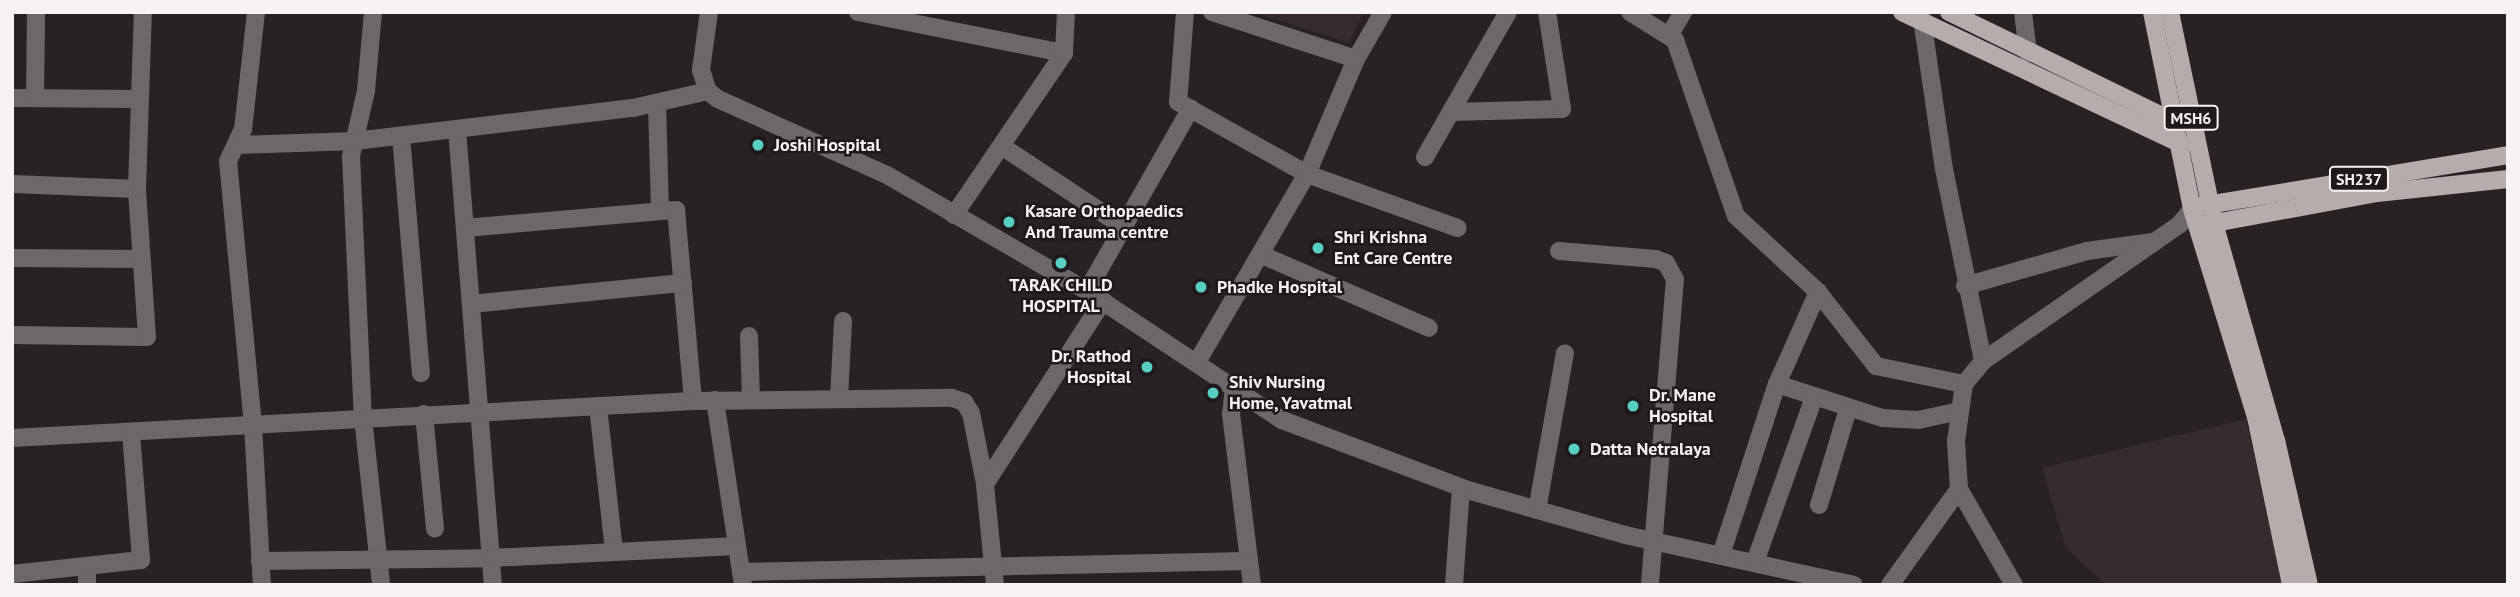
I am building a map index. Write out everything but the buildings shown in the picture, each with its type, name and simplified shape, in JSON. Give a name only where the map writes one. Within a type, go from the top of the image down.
[{"type":"main road","points":[[1902,12],[1921,18],[2177,144],[2195,139]]},
{"type":"main road","points":[[1949,12],[2028,53],[2172,120],[2195,139]]},
{"type":"main road","name":"MSH6","points":[[2152,12],[2177,144],[2197,225]]},
{"type":"main road","name":"MSH6","points":[[2170,12],[2210,204],[2197,225]]},
{"type":"main road","name":"SH237","points":[[2210,204],[2508,155]]},
{"type":"main road","points":[[2197,225],[2376,193],[2508,179]]},
{"type":"main road","points":[[2192,209],[2210,204]]},
{"type":"main road","points":[[2197,225],[2256,417],[2291,585]]},
{"type":"main road","points":[[2197,225],[2276,440],[2309,585]]},
{"type":"street","points":[[35,98],[36,12]]},
{"type":"street","points":[[12,335],[147,337],[137,189],[143,12]]},
{"type":"street","points":[[256,12],[243,129],[228,161],[253,425],[262,585]]},
{"type":"street","points":[[373,12],[366,91],[351,156],[363,418],[381,585]]},
{"type":"street","points":[[708,91],[701,70],[709,12]]},
{"type":"street","points":[[858,12],[940,20],[1064,53]]},
{"type":"street","points":[[954,215],[1003,147],[1064,53],[1066,12]]},
{"type":"street","points":[[1185,12],[1178,102],[1307,174],[1458,228]]},
{"type":"street","points":[[1212,12],[1356,59]]},
{"type":"street","points":[[1197,362],[1307,174],[1356,59],[1383,12]]},
{"type":"street","points":[[1425,157],[1508,12]]},
{"type":"street","points":[[1451,112],[1562,109],[1546,12]]},
{"type":"street","points":[[1630,12],[1671,34],[1736,216],[1816,298],[1876,366],[1964,384]]},
{"type":"street","points":[[1671,34],[1684,12]]},
{"type":"street","points":[[2023,12],[2028,53]]},
{"type":"street","points":[[1921,18],[1965,286],[1983,360]]},
{"type":"street","points":[[237,145],[355,141],[457,130],[657,103],[708,91],[887,175],[1095,296],[1282,420],[1461,488],[1537,510],[1653,541],[1854,585]]},
{"type":"street","points":[[12,97],[138,99]]},
{"type":"street","points":[[657,103],[660,210]]},
{"type":"street","points":[[985,484],[1095,296],[1124,227],[1191,108]]},
{"type":"street","points":[[457,130],[493,585]]},
{"type":"street","points":[[401,136],[421,373]]},
{"type":"street","points":[[1003,147],[1124,227]]},
{"type":"street","points":[[12,184],[137,189]]},
{"type":"street","points":[[464,228],[660,210],[678,212],[693,401]]},
{"type":"street","points":[[1965,286],[2087,251],[2153,242],[2197,225]]},
{"type":"street","points":[[2014,585],[1959,489],[1955,463],[1964,384],[1983,360],[2153,242]]},
{"type":"street","points":[[1559,251],[1656,259],[1673,270],[1674,320],[1650,585]]},
{"type":"street","points":[[1262,255],[1429,328]]},
{"type":"street","points":[[12,258],[142,260]]},
{"type":"street","points":[[471,304],[683,283]]},
{"type":"street","points":[[1721,555],[1777,384],[1816,298]]},
{"type":"street","points":[[839,398],[843,321]]},
{"type":"street","points":[[749,336],[751,400]]},
{"type":"street","points":[[1537,510],[1565,353]]},
{"type":"street","points":[[1777,384],[1848,409],[1889,418],[1918,419],[1960,411]]},
{"type":"street","points":[[1234,387],[1231,414],[1252,585]]},
{"type":"street","points":[[1755,562],[1814,397]]},
{"type":"street","points":[[12,438],[715,400],[951,398],[964,402],[971,413],[985,484],[995,585]]},
{"type":"street","points":[[715,400],[742,578],[993,565],[1249,561]]},
{"type":"street","points":[[598,406],[614,552]]},
{"type":"street","points":[[1819,505],[1848,409]]},
{"type":"street","points":[[424,414],[435,528]]},
{"type":"street","points":[[12,574],[39,578],[87,566],[141,560],[131,432]]},
{"type":"street","points":[[1454,585],[1461,488]]},
{"type":"street","points":[[1890,585],[1959,489]]},
{"type":"street","points":[[260,561],[491,558],[737,546]]},
{"type":"street","points":[[87,566],[87,585]]},
{"type":"shaded area","points":[[1253,12],[1364,12],[1349,43]]},
{"type":"shaded area","points":[[2246,419],[2282,585],[2106,585],[2066,548],[2042,468]]},
{"type":"place","name":"Joshi Hospital","points":[[758,145]]},
{"type":"place","name":"Kasare Orthopaedics And Trauma centre","points":[[1009,222]]},
{"type":"place","name":"Shri Krishna Ent Care Centre","points":[[1318,248]]},
{"type":"place","name":"TARAK CHILD HOSPITAL","points":[[1061,263]]},
{"type":"place","name":"Phadke Hospital","points":[[1201,287]]},
{"type":"place","name":"Dr. Rathod Hospital","points":[[1147,367]]},
{"type":"place","name":"Shiv Nursing Home, Yavatmal","points":[[1213,393]]},
{"type":"place","name":"Dr. Mane Hospital","points":[[1633,406]]},
{"type":"place","name":"Datta Netralaya","points":[[1574,449]]}]
